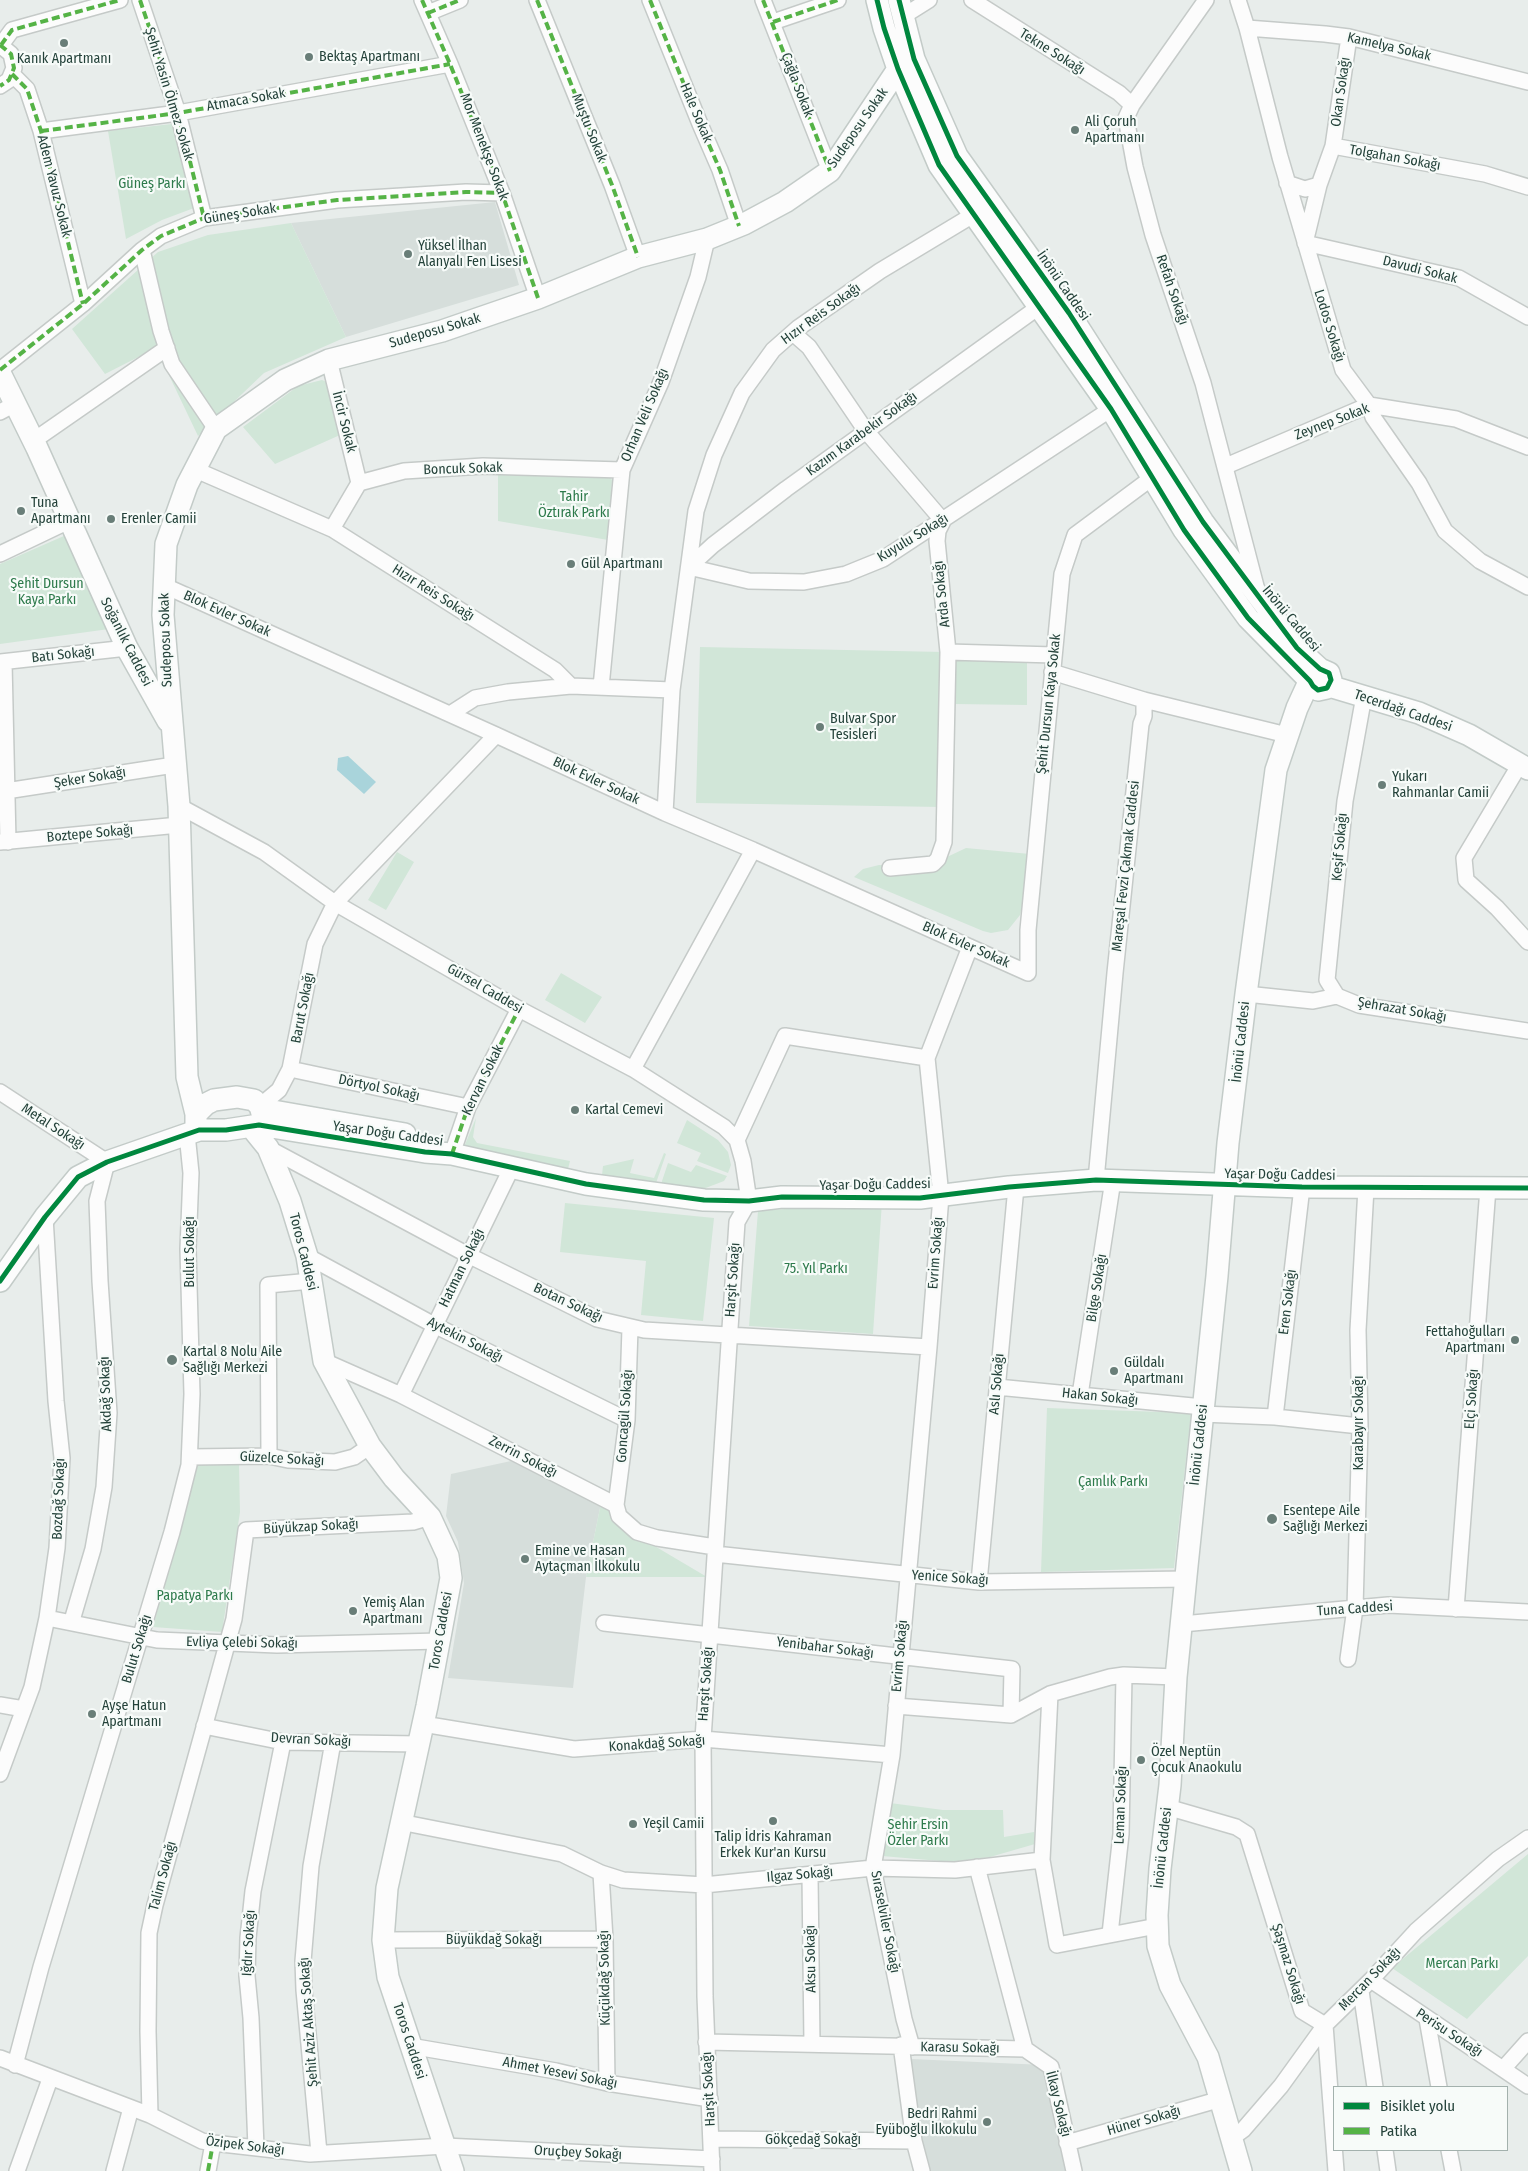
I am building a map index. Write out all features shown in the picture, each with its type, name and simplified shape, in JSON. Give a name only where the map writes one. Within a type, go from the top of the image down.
[{"type":"street","points":[[0,86],[9,80],[12,74],[14,61],[11,54],[0,45],[12,30],[120,0]]},
{"type":"street","name":"Şehit Yasin Ölmez Sokak","points":[[140,0],[178,113],[204,218]]},
{"type":"street","points":[[425,7],[460,0]]},
{"type":"street","name":"Muştu Sokak","points":[[537,0],[612,185],[638,257]]},
{"type":"street","name":"Hale Sokak","points":[[650,0],[720,170],[739,226]]},
{"type":"street","name":"Çağla Sokak","points":[[764,0],[830,171]]},
{"type":"street","points":[[773,22],[838,0]]},
{"type":"street","name":"İnönü Caddesi","points":[[877,0],[884,28],[957,156],[1069,313],[1203,522],[1321,681]]},
{"type":"street","points":[[900,8],[929,0]]},
{"type":"street","name":"Tekne Sokağı","points":[[972,0],[1118,93],[1132,104]]},
{"type":"street","name":"Refah Sokağı","points":[[1206,0],[1132,104],[1126,118],[1135,167],[1153,235],[1203,383],[1259,598]]},
{"type":"street","name":"Lodos Sokağı","points":[[1238,0],[1248,28],[1287,183],[1343,370],[1369,405],[1373,417],[1419,483],[1445,531],[1480,561],[1528,587]]},
{"type":"street","name":"Mor Menekşe Sokak","points":[[425,7],[502,192],[538,298]]},
{"type":"street","name":"İnönü Caddesi","points":[[900,8],[906,64],[938,165],[1040,306],[1111,409],[1154,477],[1184,530],[1248,618],[1321,681]]},
{"type":"street","name":"Kamelya Sokak","points":[[1248,28],[1349,37],[1528,82]]},
{"type":"street","name":"Okan Sokağı","points":[[1333,146],[1349,37]]},
{"type":"street","name":"Atmaca Sokak","points":[[41,131],[178,113],[450,64]]},
{"type":"street","name":"Sudeposu Sokak","points":[[170,725],[163,615],[166,544],[187,485],[216,429],[285,380],[328,360],[442,331],[538,298],[638,257],[707,238],[739,226],[785,202],[830,171],[906,64]]},
{"type":"street","name":"Adem Yavuz Sokak","points":[[12,74],[27,89],[41,131],[83,304]]},
{"type":"street","name":"Tolgahan Sokağı","points":[[1305,243],[1319,184],[1333,146],[1486,174],[1528,187]]},
{"type":"street","points":[[1287,183],[1305,189],[1319,184]]},
{"type":"street","name":"Güneş Sokak","points":[[0,372],[83,304],[142,250],[161,236],[204,218],[337,200],[466,192],[502,192]]},
{"type":"street","name":"Hızır Reis Sokağı","points":[[665,814],[672,690],[696,511],[714,455],[742,393],[773,350],[793,333],[880,271],[973,215]]},
{"type":"street","name":"Orhan Veli Sokağı","points":[[601,687],[622,470],[661,382],[698,277],[707,238]]},
{"type":"street","name":"Davudi Sokak","points":[[1305,243],[1459,278],[1528,317]]},
{"type":"street","points":[[142,250],[172,364],[216,429]]},
{"type":"street","name":"Kazım Karabekir Sokağı","points":[[689,568],[735,528],[1040,306]]},
{"type":"street","points":[[793,333],[809,347],[866,431],[943,521]]},
{"type":"street","points":[[33,441],[167,348]]},
{"type":"street","name":"İncir Sokak","points":[[328,360],[359,483]]},
{"type":"street","name":"Soğanlık Caddesi","points":[[0,372],[8,408],[33,441],[127,648],[170,725],[179,816],[187,1077],[197,1120]]},
{"type":"street","name":"Zeynep Sokak","points":[[1226,466],[1369,405],[1456,419],[1528,447]]},
{"type":"street","name":"Kuyulu Sokağı","points":[[689,568],[749,581],[804,582],[837,576],[883,559],[1111,409]]},
{"type":"street","name":"Boncuk Sokak","points":[[359,483],[404,471],[483,466],[622,470]]},
{"type":"street","name":"Hızır Reis Sokağı","points":[[196,470],[332,529],[555,670],[571,686]]},
{"type":"street","name":"Şehit Dursun Kaya Sokak","points":[[1028,973],[1028,930],[1062,574],[1075,534],[1154,477]]},
{"type":"street","points":[[332,529],[359,483]]},
{"type":"street","points":[[0,554],[69,521]]},
{"type":"street","name":"Arda Sokağı","points":[[890,868],[933,864],[938,859],[944,842],[948,652],[937,541],[938,531],[943,521]]},
{"type":"street","name":"Blok Evler Sokak","points":[[165,586],[450,714],[665,814],[752,850],[1028,973]]},
{"type":"street","name":"Batı Sokağı","points":[[2,662],[127,648]]},
{"type":"street","points":[[948,652],[1054,655]]},
{"type":"street","points":[[2,662],[6,791],[4,842]]},
{"type":"street","points":[[1052,672],[1144,700],[1287,735]]},
{"type":"street","name":"İnönü Caddesi","points":[[1241,2171],[1208,2057],[1170,1986],[1158,1946],[1157,1926],[1160,1869],[1167,1807],[1176,1677],[1225,1185],[1246,994],[1276,770],[1296,708],[1321,681]]},
{"type":"street","name":"Tecerdağı Caddesi","points":[[1321,681],[1419,713],[1469,735],[1524,766]]},
{"type":"street","points":[[450,714],[475,698],[508,692],[571,686],[672,690]]},
{"type":"street","name":"Keşif Sokağı","points":[[1336,996],[1328,980],[1345,801],[1364,696]]},
{"type":"street","name":"Mareşal Fevzi Çakmak Caddesi","points":[[1105,1180],[1115,973],[1141,724],[1144,716],[1144,700]]},
{"type":"street","name":"Barut Sokağı","points":[[258,1117],[279,1090],[290,1069],[315,944],[335,903],[496,735]]},
{"type":"street","name":"Şeker Sokağı","points":[[6,791],[174,765]]},
{"type":"street","points":[[1524,766],[1464,858],[1466,880],[1497,908],[1528,942]]},
{"type":"street","name":"Gürsel Caddesi","points":[[179,816],[264,852],[335,903],[519,1009],[633,1069],[724,1127],[737,1140]]},
{"type":"street","name":"Boztepe Sokağı","points":[[4,842],[179,816]]},
{"type":"street","points":[[633,1069],[752,850]]},
{"type":"street","points":[[749,1201],[743,1161],[737,1140],[785,1036],[927,1058],[970,947]]},
{"type":"street","points":[[1246,994],[1313,1001],[1336,996]]},
{"type":"street","name":"Şehrazat Sokağı","points":[[1336,996],[1360,1005],[1528,1032]]},
{"type":"street","name":"Kervan Sokak","points":[[452,1154],[468,1106],[519,1009]]},
{"type":"street","name":"Evrim Sokağı","points":[[896,1706],[941,1196],[927,1058]]},
{"type":"street","name":"Dörtyol Sokağı","points":[[290,1069],[468,1106]]},
{"type":"street","name":"Metal Sokağı","points":[[0,1092],[107,1162]]},
{"type":"street","points":[[0,1281],[45,1217],[78,1177],[197,1120],[226,1098],[254,1100],[258,1117],[213,1131],[197,1120]]},
{"type":"street","name":"Yaşar Doğu Caddesi","points":[[258,1117],[425,1152],[452,1154],[511,1169],[586,1184],[704,1200],[749,1201],[782,1197],[920,1198],[1016,1186],[1105,1180],[1302,1187],[1528,1188]]},
{"type":"street","name":"Toros Caddesi","points":[[258,1117],[268,1148],[290,1201],[306,1256],[324,1361],[370,1446],[394,1478],[430,1517],[448,1556],[451,1578],[421,1734],[400,1822],[387,1888],[383,1940],[388,1977],[453,2171]]},
{"type":"street","name":"Bulut Sokağı","points":[[15,2064],[41,1967],[172,1532],[190,1457],[192,1394],[188,1249],[191,1173],[197,1120]]},
{"type":"street","name":"Botan Sokağı","points":[[268,1148],[468,1255],[597,1319],[630,1328],[729,1336],[929,1347]]},
{"type":"street","name":"Akdağ Sokağı","points":[[73,1623],[73,1617],[93,1549],[104,1487],[109,1413],[100,1281],[97,1201],[107,1162]]},
{"type":"street","name":"Hatman Sokağı","points":[[401,1396],[511,1169]]},
{"type":"street","name":"Bilge Sokağı","points":[[1080,1395],[1105,1180]]},
{"type":"street","name":"Aslı Sokağı","points":[[979,1582],[1016,1186]]},
{"type":"street","name":"Eren Sokağı","points":[[1275,1417],[1302,1187]]},
{"type":"street","name":"Karabayır Sokağı","points":[[1348,1659],[1355,1608],[1360,1426],[1358,1330],[1366,1188]]},
{"type":"street","name":"Elçi Sokağı","points":[[1456,1609],[1488,1188]]},
{"type":"street","name":"Harşit Sokağı","points":[[712,2165],[706,2042],[703,1739],[737,1222],[749,1201]]},
{"type":"street","name":"Bozdağ Sokağı","points":[[0,1774],[32,1687],[47,1618],[57,1548],[62,1458],[56,1401],[45,1217]]},
{"type":"street","name":"Aytekin Sokağı","points":[[306,1256],[434,1325],[627,1420]]},
{"type":"street","points":[[269,1456],[268,1285],[311,1281]]},
{"type":"street","name":"Goncagül Sokağı","points":[[616,1505],[627,1420],[630,1328]]},
{"type":"street","name":"Zerrin Sokağı","points":[[324,1361],[401,1396],[616,1505]]},
{"type":"street","name":"Hakan Sokağı","points":[[997,1386],[1203,1411],[1360,1426]]},
{"type":"street","name":"Güzelce Sokağı","points":[[190,1457],[269,1456],[288,1460],[335,1462],[354,1457],[370,1446]]},
{"type":"street","points":[[616,1505],[619,1516],[626,1525],[637,1532],[715,1551]]},
{"type":"street","name":"Büyükzap Sokağı","points":[[228,1644],[234,1619],[246,1530],[413,1522],[430,1517]]},
{"type":"street","name":"Yenice Sokağı","points":[[715,1551],[979,1582],[1186,1579]]},
{"type":"street","name":"Tuna Caddesi","points":[[1182,1624],[1388,1605],[1528,1612]]},
{"type":"street","name":"Evliya Çelebi Sokağı","points":[[47,1618],[140,1637],[228,1644],[277,1645],[440,1640]]},
{"type":"street","name":"Yenibahar Sokağı","points":[[604,1623],[1012,1668],[1011,1715]]},
{"type":"street","name":"Talim Sokağı","points":[[150,2115],[148,2031],[149,1934],[155,1905],[228,1644]]},
{"type":"street","points":[[896,1706],[1011,1715],[1050,1694],[1110,1677],[1124,1675],[1176,1677]]},
{"type":"street","name":"Leman Sokağı","points":[[1110,1934],[1121,1834],[1124,1675]]},
{"type":"street","points":[[1050,1694],[1042,1860],[1057,1945],[1157,1926]]},
{"type":"street","points":[[0,1704],[24,1709]]},
{"type":"street","name":"Sıraselviler Sokağı","points":[[896,1706],[892,1755],[873,1868],[904,2019],[914,2140],[922,2171]]},
{"type":"street","name":"Devran Sokağı","points":[[204,1726],[284,1742],[333,1742],[421,1734]]},
{"type":"street","name":"Konakdağ Sokağı","points":[[421,1734],[574,1749],[703,1739],[892,1755]]},
{"type":"street","name":"Iğdır Sokağı","points":[[256,2148],[251,2018],[246,1976],[248,1938],[253,1891],[284,1742]]},
{"type":"street","name":"Şehit Aziz Aktaş Sokağı","points":[[320,2153],[303,1962],[311,1866],[333,1742]]},
{"type":"street","name":"Şaşmaz Sokağı","points":[[1167,1807],[1236,1826],[1247,1834],[1302,2011],[1324,2025]]},
{"type":"street","name":"Ilgaz Sokağı","points":[[400,1822],[562,1854],[601,1873],[623,1880],[704,1885],[873,1868],[955,1870],[1042,1860]]},
{"type":"street","name":"Mercan Sokağı","points":[[1232,2138],[1243,2130],[1281,2086],[1324,2025],[1366,1986],[1416,1931],[1498,1859],[1528,1838]]},
{"type":"street","points":[[977,1867],[1025,2049]]},
{"type":"street","name":"Küçükdağ Sokağı","points":[[601,1873],[605,1939],[607,2083]]},
{"type":"street","name":"Aksu Sokağı","points":[[810,1875],[812,2044]]},
{"type":"street","name":"Büyükdağ Sokağı","points":[[383,1940],[605,1939]]},
{"type":"street","points":[[1366,1986],[1376,2086]]},
{"type":"street","name":"Perisu Sokağı","points":[[1366,1986],[1427,2019],[1528,2086]]},
{"type":"street","points":[[1427,2019],[1439,2086]]},
{"type":"street","points":[[1324,2025],[1333,2134]]},
{"type":"street","points":[[1503,2069],[1528,2041]]},
{"type":"street","name":"Karasu Sokağı","points":[[706,2042],[1025,2049]]},
{"type":"street","name":"Ahmet Yesevi Sokağı","points":[[410,2046],[556,2071],[607,2083],[710,2099]]},
{"type":"street","name":"İlkay Sokağı","points":[[1025,2049],[1051,2068],[1074,2171]]},
{"type":"street","name":"Özipek Sokağı","points":[[0,2058],[150,2115],[202,2141],[256,2148],[320,2153],[445,2146]]},
{"type":"street","points":[[17,2171],[50,2078]]},
{"type":"street","name":"Hüner Sokağı","points":[[1068,2142],[1221,2099]]},
{"type":"street","points":[[114,2171],[131,2108]]},
{"type":"street","name":"Gökçedağ Sokağı","points":[[712,2139],[914,2140]]},
{"type":"street","points":[[208,2171],[213,2143]]},
{"type":"street","name":"Oruçbey Sokağı","points":[[445,2146],[712,2165]]},
{"type":"street","points":[[1334,2151],[1336,2171]]},
{"type":"street","points":[[1385,2151],[1388,2171]]},
{"type":"street","points":[[1449,2151],[1453,2171]]},
{"type":"shaded area","name":"Yüksel İlhan Alanyalı Fen Lisesi","points":[[495,202],[519,285],[346,337],[291,223]]},
{"type":"shaded area","name":"Emine ve Hasan Aytaçman İlkokulu","points":[[511,1461],[601,1503],[586,1577],[573,1688],[448,1678],[464,1583],[458,1542],[446,1516],[451,1474]]},
{"type":"shaded area","name":"Bedri Rahmi Eyüboğlu İlkokulu","points":[[911,2059],[1044,2065],[1067,2171],[927,2171],[908,2065]]},
{"type":"green space","name":"Güneş Parkı","points":[[172,124],[194,208],[162,220],[126,239],[108,131]]},
{"type":"green space","points":[[291,223],[346,337],[264,373],[198,436],[156,348],[105,374],[72,329],[158,252],[208,235]]},
{"type":"green space","points":[[322,380],[327,382],[340,435],[275,464],[243,427],[298,386]]},
{"type":"green space","name":"Tahir Öztırak Parkı","points":[[498,475],[610,477],[612,480],[608,540],[498,521]]},
{"type":"green space","name":"Şehit Dursun Kaya Parkı","points":[[73,532],[109,629],[0,644],[0,564]]},
{"type":"green space","name":"Bulvar Spor Tesisleri","points":[[700,647],[944,652],[941,807],[696,803]]},
{"type":"green space","points":[[954,656],[1027,656],[1027,705],[954,704]]},
{"type":"green space","points":[[966,848],[1030,854],[1026,890],[1020,915],[1008,930],[991,933],[983,931],[854,877],[863,869],[879,865],[935,868],[947,857]]},
{"type":"green space","points":[[397,852],[414,862],[386,910],[368,900]]},
{"type":"green space","points":[[561,973],[602,997],[585,1023],[545,1000]]},
{"type":"green space","points":[[476,1118],[473,1137],[477,1143],[570,1161],[568,1169],[464,1147]]},
{"type":"green space","points":[[687,1120],[718,1140],[728,1152],[731,1165],[728,1173],[697,1161],[701,1153],[677,1143]]},
{"type":"green space","points":[[664,1153],[666,1154],[656,1183],[602,1175],[603,1166],[634,1159],[630,1173],[654,1178]]},
{"type":"green space","points":[[668,1163],[691,1172],[696,1165],[727,1176],[724,1181],[703,1189],[661,1184]]},
{"type":"green space","name":"75. Yıl Parkı","points":[[882,1202],[873,1334],[749,1326],[758,1211]]},
{"type":"green space","points":[[565,1203],[714,1218],[703,1321],[641,1315],[646,1261],[560,1252]]},
{"type":"green space","name":"Çamlık Parkı","points":[[1047,1408],[1191,1413],[1174,1568],[1041,1572]]},
{"type":"green space","name":"Papatya Parkı","points":[[196,1464],[239,1464],[240,1512],[222,1632],[153,1627]]},
{"type":"green space","points":[[601,1503],[636,1535],[707,1577],[586,1577]]},
{"type":"green space","name":"Şehir Ersin Özler Parkı","points":[[890,1803],[943,1810],[1003,1810],[1004,1837],[1034,1832],[1035,1844],[990,1857],[952,1862],[882,1856]]},
{"type":"green space","name":"Mercan Parkı","points":[[1528,1854],[1528,1956],[1467,2019],[1392,1968]]},
{"type":"water","points":[[348,756],[376,782],[364,794],[337,770],[338,758]]},
{"type":"marked path","points":[[1,45],[12,30],[120,0]]},
{"type":"marked path","points":[[140,0],[178,113],[204,218]]},
{"type":"marked path","points":[[422,0],[502,193],[538,298]]},
{"type":"marked path","points":[[428,13],[460,0]]},
{"type":"marked path","points":[[537,0],[612,185],[638,257]]},
{"type":"marked path","points":[[650,0],[720,170],[739,226]]},
{"type":"marked path","points":[[763,0],[830,171]]},
{"type":"marked path","points":[[773,22],[838,0]]},
{"type":"marked path","points":[[0,45],[11,54],[14,68],[9,80],[0,86]]},
{"type":"marked path","points":[[41,131],[178,113],[450,64]]},
{"type":"marked path","points":[[12,74],[27,89],[41,131],[83,304]]},
{"type":"marked path","points":[[0,370],[83,304],[142,250],[161,236],[204,218],[337,200],[466,192],[502,193]]},
{"type":"marked path","points":[[452,1154],[468,1107],[519,1009]]},
{"type":"marked path","points":[[208,2171],[213,2143]]},
{"type":"cycle path","points":[[877,0],[898,69],[939,165],[1111,409],[1184,530],[1248,618],[1313,686],[1318,690],[1327,688],[1331,680],[1329,673],[1320,669],[1297,648],[1203,522],[1069,313],[957,156],[914,59],[899,0]]},
{"type":"cycle path","points":[[0,1281],[45,1217],[78,1177],[107,1162],[199,1130],[226,1130],[259,1125],[425,1152],[452,1154],[586,1184],[704,1200],[749,1201],[782,1197],[920,1198],[1009,1187],[1096,1180],[1302,1187],[1528,1188]]},
{"type":"place","name":"Kanık Apartmanı","points":[[64,43]]},
{"type":"place","name":"Bektaş Apartmanı","points":[[309,57]]},
{"type":"place","name":"Ali Çoruh Apartmanı","points":[[1075,130]]},
{"type":"place","name":"Yüksel İlhan Alanyalı Fen Lisesi","points":[[408,254]]},
{"type":"place","name":"Tuna Apartmanı","points":[[21,511]]},
{"type":"place","name":"Erenler Camii","points":[[111,519]]},
{"type":"place","name":"Gül Apartmanı","points":[[571,564]]},
{"type":"place","name":"Bulvar Spor Tesisleri","points":[[820,727]]},
{"type":"place","name":"Yukarı Rahmanlar Camii","points":[[1382,785]]},
{"type":"place","name":"Kartal Cemevi","points":[[575,1110]]},
{"type":"place","name":"Fettahoğulları Apartmanı","points":[[1515,1340]]},
{"type":"place","name":"Kartal 8 Nolu Aile Sağlığı Merkezi","points":[[172,1360]]},
{"type":"place","name":"Güldalı Apartmanı","points":[[1114,1371]]},
{"type":"place","name":"Esentepe Aile Sağlığı Merkezi","points":[[1272,1519]]},
{"type":"place","name":"Emine ve Hasan Aytaçman İlkokulu","points":[[525,1559]]},
{"type":"place","name":"Yemiş Alan Apartmanı","points":[[353,1611]]},
{"type":"place","name":"Ayşe Hatun Apartmanı","points":[[92,1714]]},
{"type":"place","name":"Özel Neptün Çocuk Anaokulu","points":[[1141,1760]]},
{"type":"place","name":"Talip İdris Kahraman Erkek Kur'an Kursu","points":[[773,1821]]},
{"type":"place","name":"Yeşil Camii","points":[[633,1824]]},
{"type":"place","name":"Bedri Rahmi Eyüboğlu İlkokulu","points":[[987,2122]]}]
